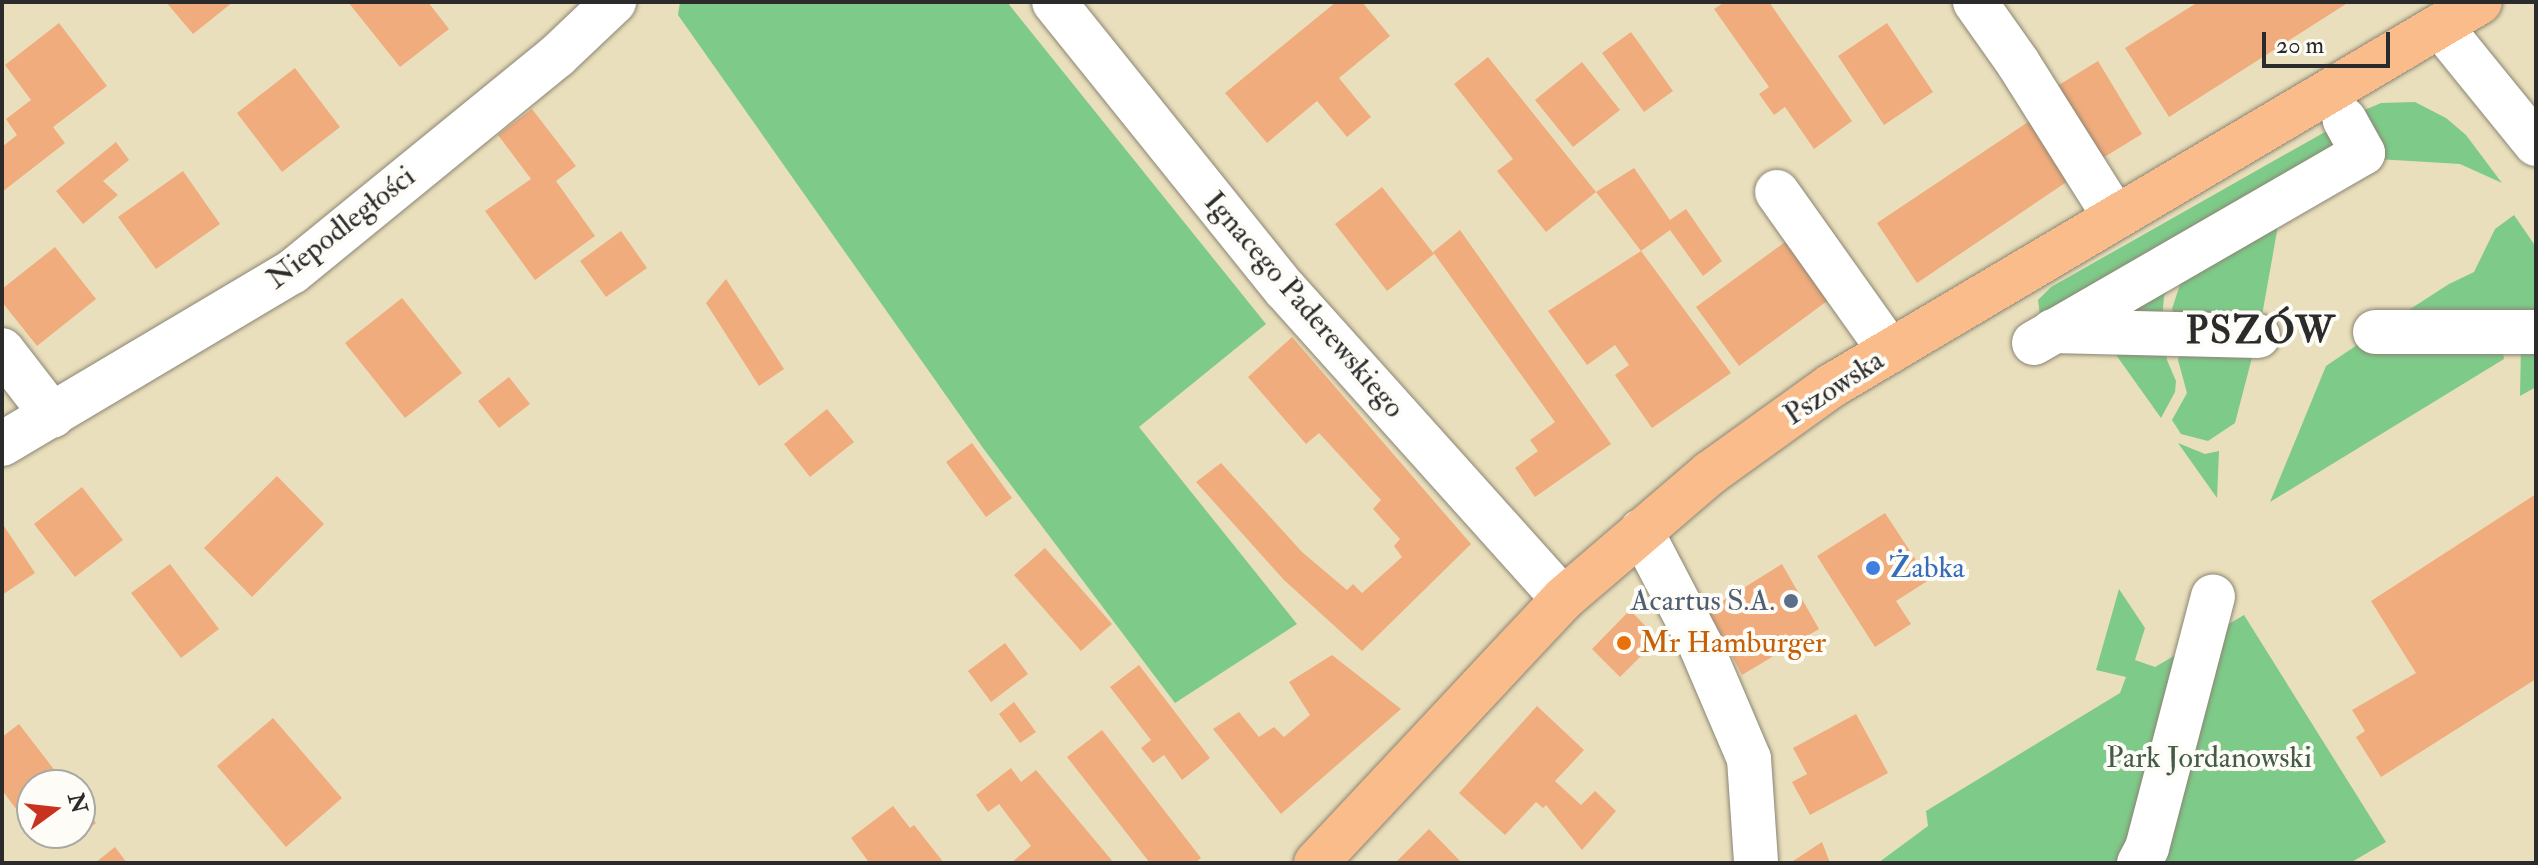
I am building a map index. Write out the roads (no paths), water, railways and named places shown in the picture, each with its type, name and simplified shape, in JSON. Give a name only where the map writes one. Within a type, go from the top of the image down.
[{"type":"main road","name":"Pszowska","points":[[1316,863],[1563,599],[1710,473],[1831,386],[2480,2]]},
{"type":"street","name":"Niepodległości","points":[[2,444],[292,272],[557,56],[614,2]]},
{"type":"street","name":"Ignacego Paderewskiego","points":[[1054,2],[1285,289],[1563,599]]},
{"type":"street","points":[[1975,2],[2018,63],[2115,217]]},
{"type":"street","points":[[2441,27],[2536,144]]},
{"type":"street","points":[[2258,336],[2044,337],[2359,145]]},
{"type":"street","points":[[1777,192],[1890,351]]},
{"type":"street","points":[[2375,332],[2536,332]]},
{"type":"street","points":[[2,350],[53,416]]},
{"type":"street","points":[[1641,531],[1700,644],[1749,759],[1756,863]]},
{"type":"street","points":[[2139,863],[2147,848],[2213,597]]},
{"type":"place","name":"Żabka","points":[[1873,568]]},
{"type":"place","name":"Acartus S.A.","points":[[1791,601]]},
{"type":"place","name":"Mr Hamburger","points":[[1624,643]]},
{"type":"district","name":"PSZÓW","points":[[2261,332]]},
{"type":"park label","name":"Park Jordanowski","points":[[2209,758]]}]
